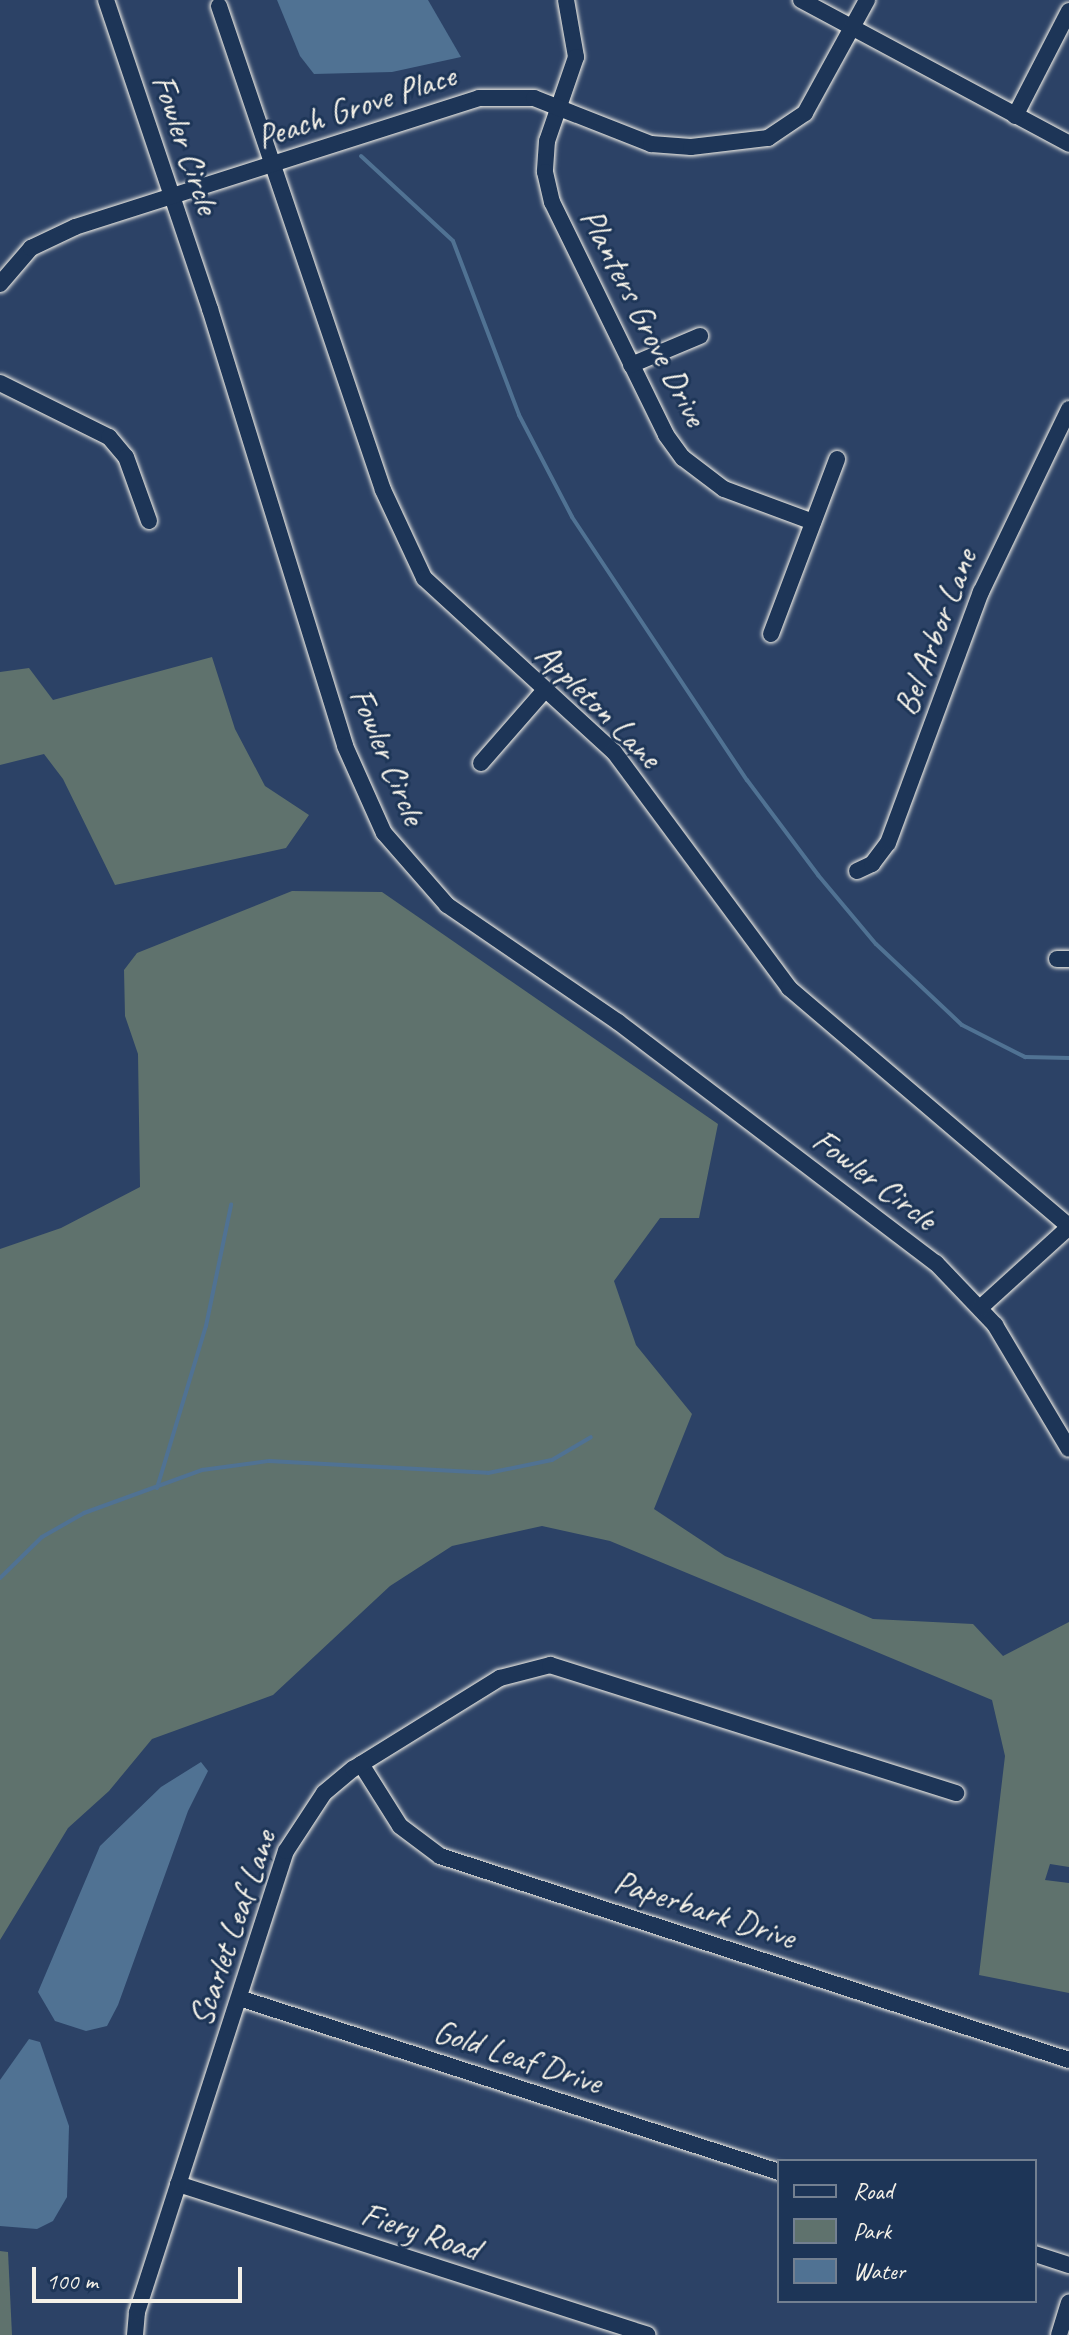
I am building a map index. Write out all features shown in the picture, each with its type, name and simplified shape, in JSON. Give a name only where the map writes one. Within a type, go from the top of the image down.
[{"type":"street","name":"Fowler Circle","points":[[106,0],[172,195],[345,746],[398,854],[447,905],[618,1022],[936,1263],[980,1308],[1019,1361],[1069,1449]]},
{"type":"street","points":[[559,107],[576,57],[574,21],[566,0]]},
{"type":"street","points":[[801,0],[851,31],[1069,144]]},
{"type":"street","name":"Peach Grove Place","points":[[0,284],[31,248],[52,236],[479,98],[518,94],[651,144],[691,147],[768,138],[805,113],[867,0]]},
{"type":"street","name":"Appleton Lane","points":[[219,6],[383,490],[411,558],[440,595],[641,783],[773,972],[1069,1227]]},
{"type":"street","points":[[1015,116],[1069,11]]},
{"type":"street","name":"Planters Grove Drive","points":[[559,107],[547,141],[547,187],[666,435],[702,476],[813,522]]},
{"type":"street","points":[[631,365],[700,336]]},
{"type":"street","points":[[0,383],[109,437],[126,457],[149,521]]},
{"type":"street","name":"Bel Arbor Lane","points":[[857,871],[872,864],[888,843],[981,592],[1069,409]]},
{"type":"street","points":[[771,634],[837,459]]},
{"type":"street","points":[[481,763],[544,691]]},
{"type":"street","points":[[980,1308],[1069,1227]]},
{"type":"street","name":"Scarlet Leaf Lane","points":[[135,2335],[137,2312],[293,1834],[324,1793],[361,1764],[500,1678],[550,1665],[956,1793]]},
{"type":"street","name":"Paperbark Drive","points":[[361,1764],[400,1826],[440,1856],[1069,2060]]},
{"type":"street","name":"Gold Leaf Drive","points":[[239,1998],[777,2171]]},
{"type":"street","name":"Fiery Road","points":[[178,2184],[647,2335]]},
{"type":"street","points":[[1037,2255],[1069,2265]]},
{"type":"street","points":[[1059,2335],[1069,2302]]},
{"type":"green space","points":[[212,657],[235,729],[265,786],[309,815],[286,848],[115,885],[63,779],[44,754],[0,765],[0,672],[29,668],[53,700]]},
{"type":"green space","points":[[292,891],[382,892],[718,1124],[699,1218],[660,1218],[614,1281],[636,1345],[692,1414],[654,1509],[725,1556],[873,1619],[973,1624],[1003,1656],[1069,1622],[1069,1867],[1050,1864],[1045,1880],[1069,1883],[1069,1993],[979,1975],[1005,1756],[992,1700],[610,1541],[542,1526],[452,1546],[390,1586],[273,1695],[152,1739],[109,1791],[68,1828],[0,1940],[0,1249],[61,1228],[140,1187],[138,1054],[125,1016],[124,970],[137,953]]},
{"type":"green space","points":[[0,2251],[8,2252],[12,2335],[0,2335]]},
{"type":"water","points":[[277,0],[428,0],[461,57],[392,72],[314,74],[300,56]]},
{"type":"water","points":[[201,1762],[208,1771],[188,1811],[118,2005],[107,2026],[86,2031],[55,2021],[38,1992],[100,1846],[161,1787]]},
{"type":"water","points":[[29,2039],[40,2042],[69,2126],[67,2197],[53,2221],[37,2229],[0,2226],[0,2080]]},
{"type":"waterway","points":[[361,156],[453,241],[519,415],[572,517],[747,780],[818,875],[876,944],[962,1025],[1025,1057],[1069,1058]]},
{"type":"waterway","points":[[157,1488],[206,1326],[231,1205]]},
{"type":"waterway","points":[[0,1578],[42,1537],[84,1513],[202,1470],[269,1461],[488,1473],[552,1460],[591,1437]]}]
